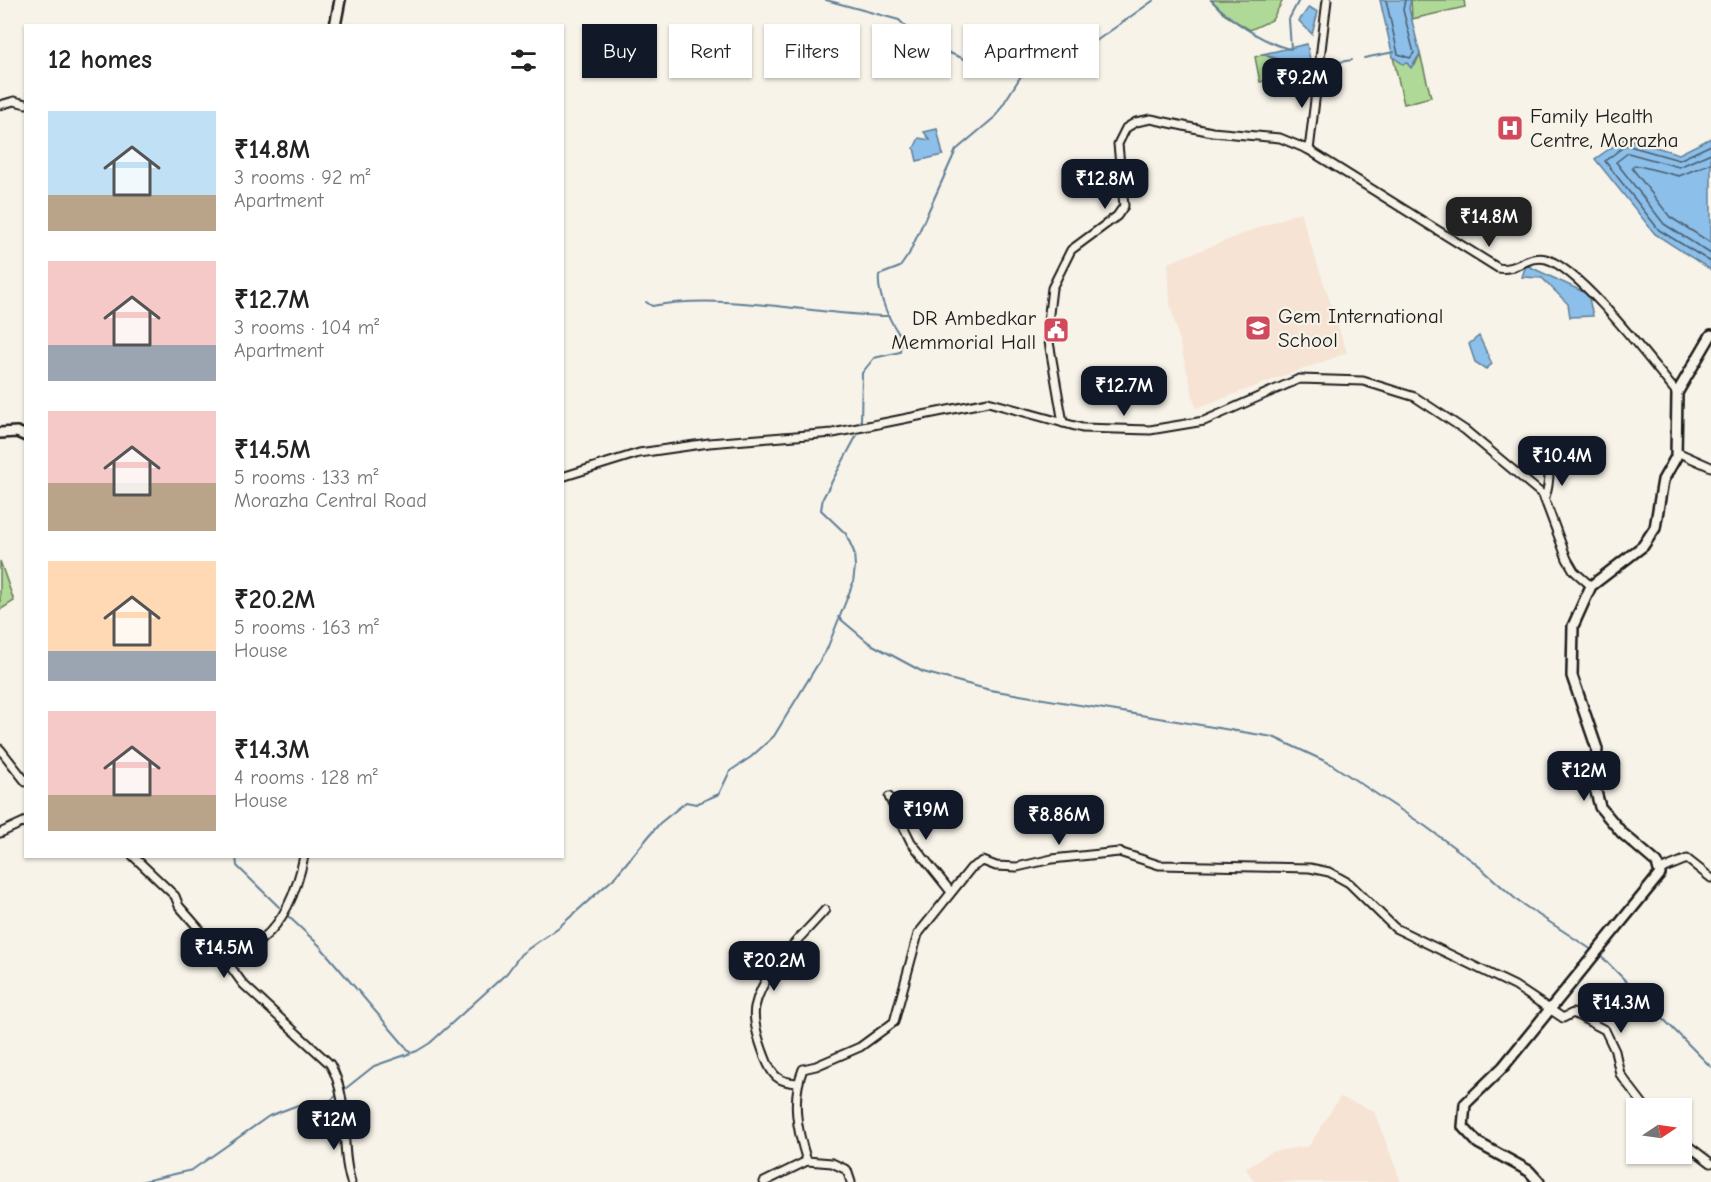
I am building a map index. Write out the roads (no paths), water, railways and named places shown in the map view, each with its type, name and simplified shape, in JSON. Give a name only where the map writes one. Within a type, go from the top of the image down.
[{"type":"main road","points":[[335,24],[340,0]]},
{"type":"main road","points":[[1539,1182],[1529,1171],[1478,1143],[1462,1127],[1465,1104],[1503,1067],[1659,879],[1660,870],[1650,856],[1622,833],[1600,807],[1596,796],[1594,784],[1597,749],[1572,676],[1573,626],[1591,586],[1643,546],[1654,528],[1663,480],[1677,452],[1677,393],[1711,335]]},
{"type":"main road","points":[[0,433],[17,432],[24,435]]},
{"type":"street","points":[[1309,150],[1327,0]]},
{"type":"street","points":[[0,105],[14,101],[24,104]]},
{"type":"street","points":[[1063,423],[1049,342],[1048,322],[1052,288],[1071,250],[1117,216],[1124,206],[1118,144],[1126,128],[1136,122],[1151,119],[1212,132],[1280,138],[1309,150],[1498,268],[1514,268],[1539,258],[1548,259],[1578,278],[1677,393]]},
{"type":"street","points":[[564,476],[577,470],[639,453],[709,443],[833,433],[988,402],[1082,428],[1150,430],[1204,421],[1299,379],[1363,381],[1415,397],[1465,430],[1544,498],[1567,559],[1574,571],[1591,586]]},
{"type":"street","points":[[1677,452],[1711,467]]},
{"type":"street","points":[[1544,498],[1549,486],[1550,467],[1556,458]]},
{"type":"street","points":[[0,749],[24,779]]},
{"type":"street","points":[[889,797],[911,842],[951,892]]},
{"type":"street","points":[[0,832],[24,822]]},
{"type":"street","points":[[807,1161],[799,1137],[795,1098],[803,1069],[816,1066],[860,1047],[894,1022],[918,934],[971,868],[983,861],[996,866],[1017,867],[1052,859],[1119,852],[1159,865],[1310,868],[1329,872],[1349,883],[1395,928],[1515,986],[1563,1018],[1573,1013],[1605,1030],[1615,1051],[1620,1074],[1639,1098]]},
{"type":"street","points":[[135,858],[175,896],[179,906],[224,957],[243,984],[330,1064],[340,1080],[345,1114],[347,1169],[351,1182]]},
{"type":"street","points":[[224,957],[262,938],[279,918],[292,900],[303,858]]},
{"type":"street","points":[[1660,870],[1687,860],[1711,878]]},
{"type":"street","points":[[798,1083],[783,1082],[772,1075],[761,1047],[754,1009],[766,979],[825,910]]},
{"type":"street","points":[[1692,1149],[1711,1163]]},
{"type":"street","points":[[764,1182],[807,1161],[832,1163],[847,1170],[852,1182]]},
{"type":"water","points":[[1380,0],[1411,0],[1409,8],[1420,54],[1411,68],[1407,63],[1403,64],[1393,57]]},
{"type":"water","points":[[1309,7],[1318,12],[1312,34],[1299,21]]},
{"type":"water","points":[[1307,44],[1312,70],[1263,54]]},
{"type":"water","points":[[937,129],[943,155],[917,161],[914,148],[919,138],[930,140],[924,132]]},
{"type":"water","points":[[1625,138],[1679,154],[1711,138],[1711,270],[1655,234],[1595,159]]},
{"type":"water","points":[[1526,265],[1588,294],[1593,316],[1570,317],[1568,304],[1542,278],[1522,277]]},
{"type":"water","points":[[1479,336],[1492,364],[1486,369],[1475,362],[1469,344]]},
{"type":"waterway","points":[[826,0],[899,20],[922,42],[963,58]]},
{"type":"waterway","points":[[861,421],[862,373],[874,358],[900,352],[901,336],[885,307],[879,275],[900,267],[909,254],[956,150],[995,117],[1021,76],[1079,53],[1154,0]]},
{"type":"waterway","points":[[1211,0],[1247,29],[1268,41],[1289,49]]},
{"type":"waterway","points":[[1291,49],[1289,19],[1299,0]]},
{"type":"waterway","points":[[1364,58],[1394,52]]},
{"type":"waterway","points":[[1323,60],[1333,63],[1352,60]]},
{"type":"waterway","points":[[646,302],[652,306],[680,302],[740,303],[889,316]]},
{"type":"waterway","points":[[140,1182],[192,1170],[269,1116],[298,1105],[331,1100],[374,1066],[417,1051],[430,1043],[507,973],[521,954],[559,927],[613,879],[660,823],[686,802],[696,804],[719,794],[730,771],[751,757],[774,736],[827,649],[853,583],[854,552],[846,534],[821,510],[823,498],[857,435]]},
{"type":"waterway","points":[[838,617],[869,643],[923,672],[990,690],[1273,737],[1331,764],[1425,826],[1474,862],[1519,902],[1592,950]]},
{"type":"waterway","points":[[236,858],[237,866],[279,907]]},
{"type":"waterway","points":[[288,916],[319,945],[410,1052]]},
{"type":"waterway","points":[[1603,958],[1711,1067]]},
{"type":"place","name":"Family Health Centre, Morazha","points":[[1510,128]]},
{"type":"place","name":"Gem International School","points":[[1258,328]]},
{"type":"place","name":"DR Ambedkar Memmorial Hall","points":[[1056,330]]}]
